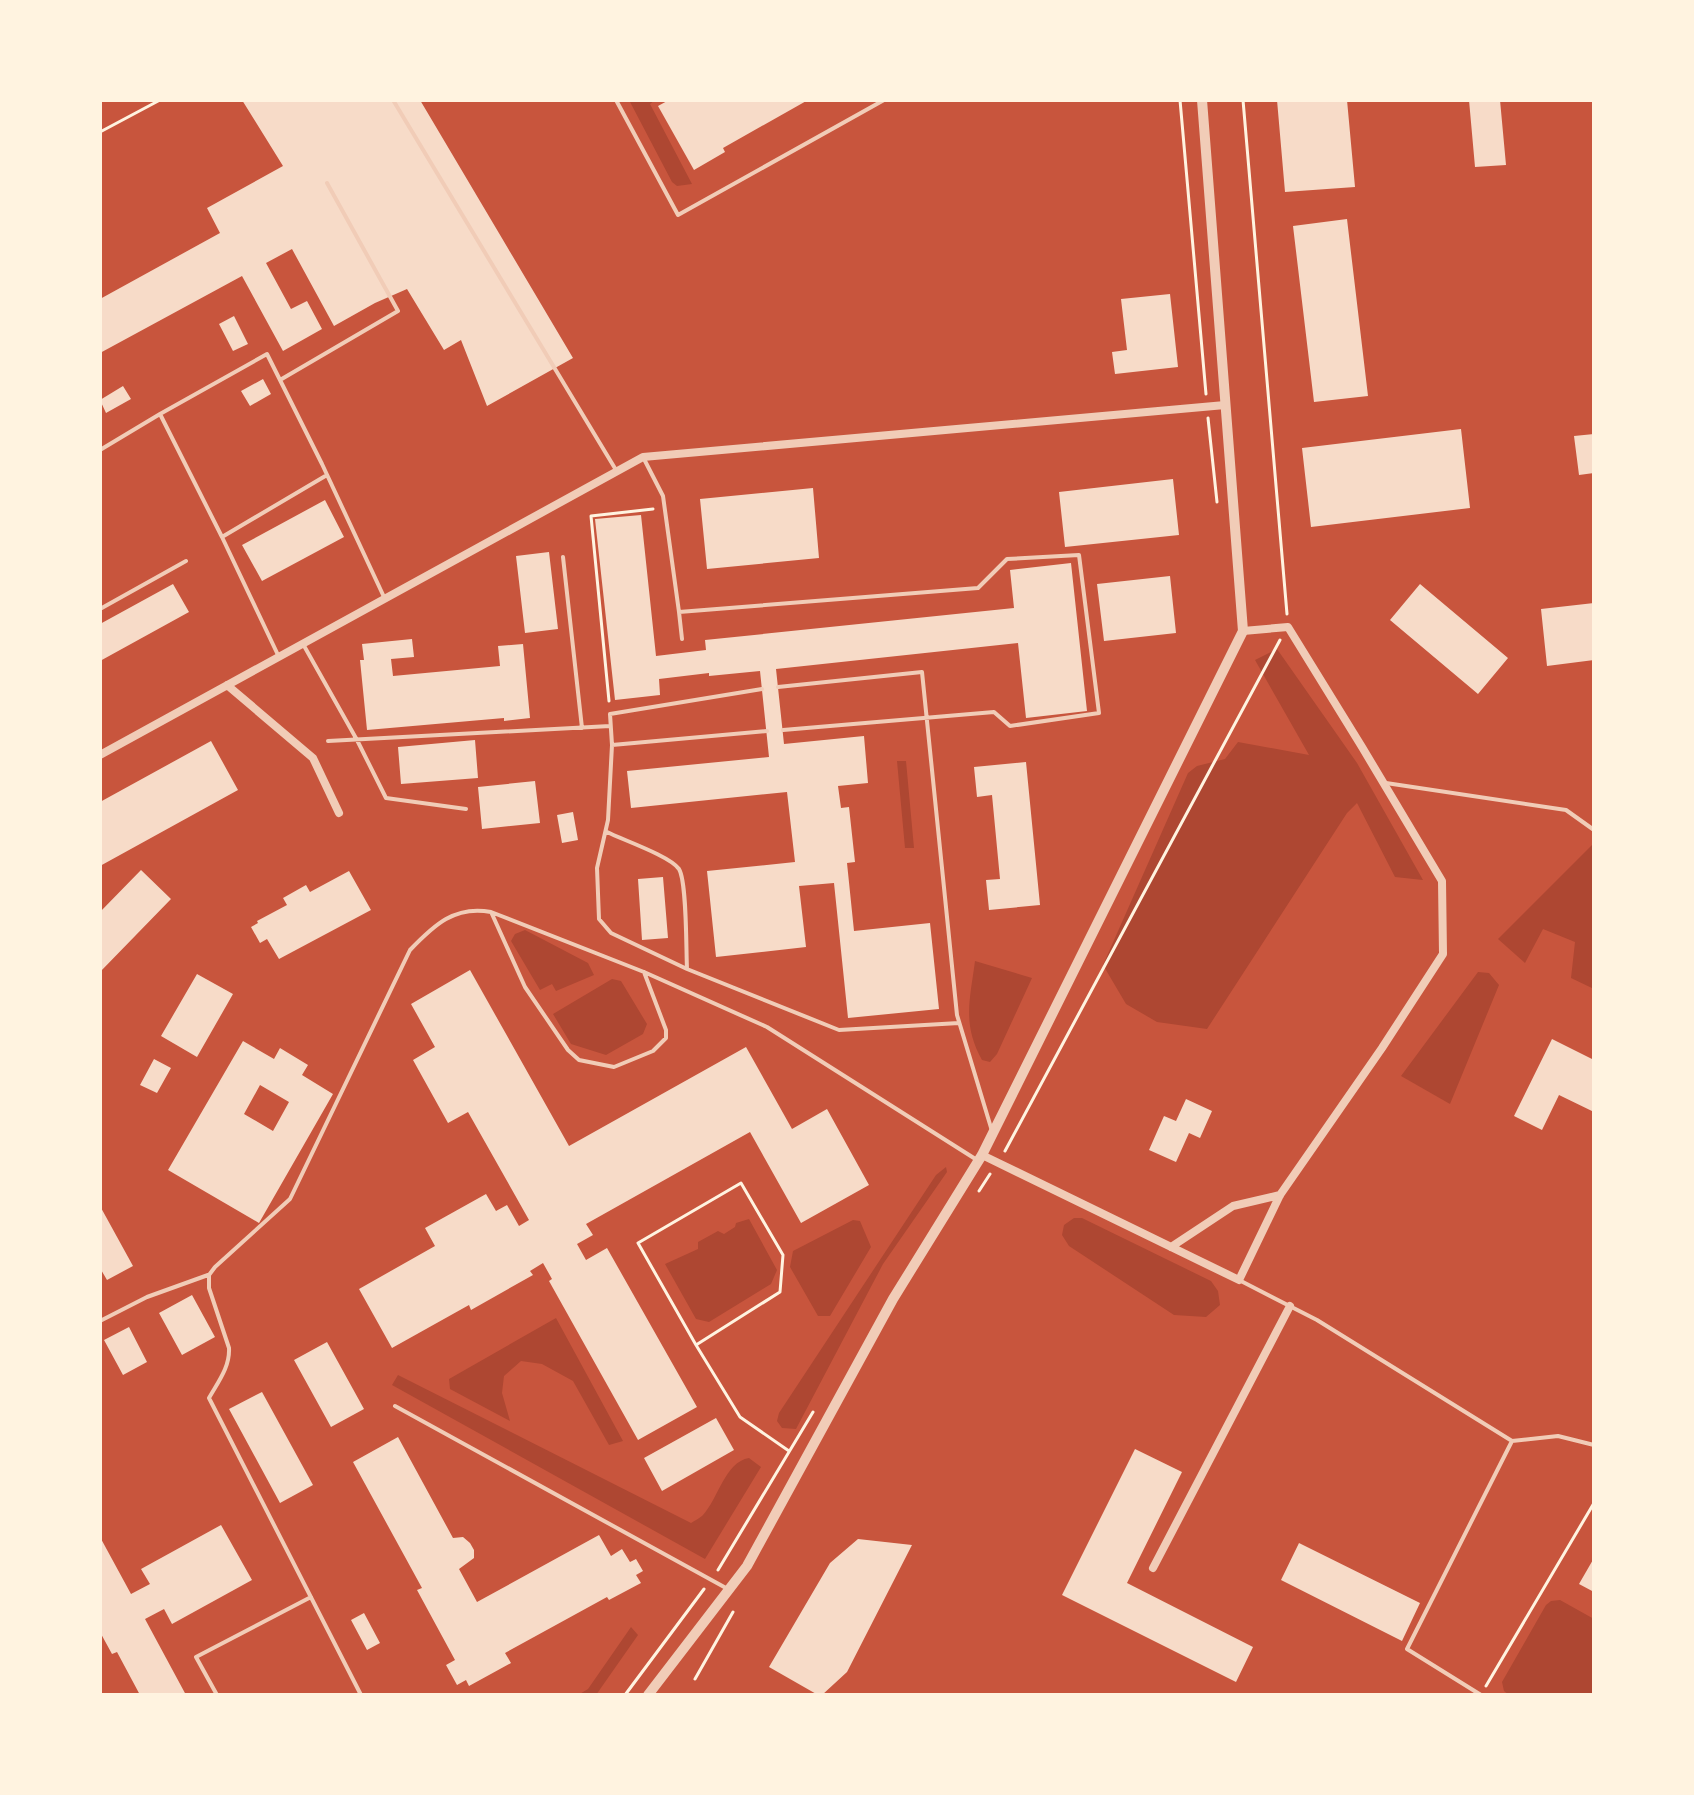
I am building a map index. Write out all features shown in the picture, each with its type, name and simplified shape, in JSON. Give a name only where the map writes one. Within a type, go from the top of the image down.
[{"type":"street","points":[[648,1695],[747,1566],[893,1299],[980,1158],[1243,631],[1202,100]]},
{"type":"street","points":[[100,755],[643,457],[1225,405]]},
{"type":"street","points":[[980,1158],[997,1163],[1239,1280],[1280,1195],[1443,954],[1442,881],[1288,627],[1243,631]]},
{"type":"street","points":[[227,685],[313,758],[339,813]]},
{"type":"street","points":[[1171,1247],[1233,1206],[1280,1195]]},
{"type":"street","points":[[1153,1568],[1290,1306]]},
{"type":"lane","points":[[393,100],[617,472]]},
{"type":"lane","points":[[616,100],[678,215],[884,100]]},
{"type":"lane","points":[[280,380],[398,311],[327,183]]},
{"type":"lane","points":[[100,450],[267,354],[385,599]]},
{"type":"lane","points":[[160,414],[279,657]]},
{"type":"lane","points":[[643,457],[663,496],[682,639]]},
{"type":"lane","points":[[222,537],[327,475]]},
{"type":"lane","points":[[679,612],[978,588],[1007,559],[1079,555],[1099,713],[1010,726],[994,712],[783,730]]},
{"type":"lane","points":[[563,557],[582,728]]},
{"type":"lane","points":[[100,609],[186,561]]},
{"type":"lane","points":[[303,644],[386,798],[466,809]]},
{"type":"lane","points":[[778,687],[922,672],[957,1015],[993,1133]]},
{"type":"lane","points":[[762,689],[610,714],[612,745],[607,832],[597,868],[599,919],[611,933],[687,969],[839,1030],[959,1023]]},
{"type":"lane","points":[[328,741],[610,726]]},
{"type":"lane","points":[[612,745],[767,731]]},
{"type":"lane","points":[[1384,783],[1566,810],[1594,830]]},
{"type":"lane","points":[[607,832],[671,862],[681,871],[687,969]]},
{"type":"lane","points":[[100,1321],[147,1297],[209,1275],[290,1199],[410,950],[431,928],[454,915],[475,909],[491,912],[644,972],[767,1027],[980,1158]]},
{"type":"lane","points":[[491,912],[525,987],[568,1050],[579,1060],[614,1067],[653,1051],[666,1038],[666,1030],[644,972]]},
{"type":"lane","points":[[209,1275],[209,1288],[229,1348],[227,1365],[209,1398],[361,1695]]},
{"type":"lane","points":[[1239,1280],[1317,1320],[1512,1441],[1558,1436],[1594,1445]]},
{"type":"lane","points":[[395,1406],[730,1589]]},
{"type":"lane","points":[[1481,1695],[1407,1649],[1512,1441]]},
{"type":"lane","points":[[217,1695],[196,1657],[311,1597]]},
{"type":"path","points":[[100,132],[160,100]]},
{"type":"path","points":[[1180,100],[1218,512]]},
{"type":"path","points":[[973,1201],[997,1163],[1288,627],[1243,100]]},
{"type":"path","points":[[610,714],[591,516],[664,508]]},
{"type":"path","points":[[696,1345],[780,1292],[783,1255],[741,1183],[638,1243],[696,1345],[740,1417],[789,1451]]},
{"type":"path","points":[[625,1695],[711,1580],[819,1401]]},
{"type":"path","points":[[1481,1695],[1594,1503]]},
{"type":"path","points":[[695,1679],[733,1612]]},
{"type":"shaded area","points":[[629,100],[655,100],[650,104],[692,184],[677,186],[672,182]]},
{"type":"shaded area","points":[[1277,649],[1357,763],[1423,880],[1395,877],[1357,803],[1347,813],[1207,1029],[1157,1022],[1126,1004],[1103,965],[1188,773],[1197,766],[1225,759],[1238,742],[1309,755],[1255,660]]},
{"type":"shaded area","points":[[897,761],[906,761],[914,848],[905,848]]},
{"type":"shaded area","points":[[1594,843],[1594,989],[1571,978],[1575,942],[1543,929],[1525,963],[1498,939]]},
{"type":"shaded area","points":[[525,930],[588,963],[594,975],[556,991],[552,984],[540,990],[511,941],[515,934]]},
{"type":"shaded area","points":[[975,961],[1032,978],[997,1054],[990,1062],[982,1060],[970,1023]]},
{"type":"shaded area","points":[[1478,972],[1489,973],[1499,985],[1450,1104],[1401,1076]]},
{"type":"shaded area","points":[[612,979],[621,981],[647,1024],[643,1034],[606,1055],[571,1044],[553,1014]]},
{"type":"shaded area","points":[[946,1167],[947,1172],[883,1264],[796,1429],[782,1428],[777,1421],[779,1413],[936,1175]]},
{"type":"shaded area","points":[[1074,1218],[1082,1218],[1211,1281],[1218,1291],[1220,1305],[1206,1317],[1174,1315],[1069,1246],[1062,1235],[1064,1225]]},
{"type":"shaded area","points":[[749,1219],[777,1270],[771,1284],[709,1322],[696,1319],[665,1264],[698,1249],[698,1242],[718,1231],[724,1234],[736,1223]]},
{"type":"shaded area","points":[[853,1220],[860,1221],[871,1247],[830,1316],[818,1316],[790,1267],[793,1251]]},
{"type":"shaded area","points":[[556,1318],[623,1441],[609,1445],[573,1381],[542,1364],[521,1361],[504,1376],[502,1393],[510,1421],[450,1389],[449,1379]]},
{"type":"shaded area","points":[[398,1375],[691,1523],[702,1516],[734,1466],[749,1458],[761,1467],[705,1559],[392,1385]]},
{"type":"shaded area","points":[[1560,1600],[1594,1619],[1594,1695],[1509,1695],[1504,1691],[1502,1682],[1546,1605]]},
{"type":"shaded area","points":[[631,1627],[638,1635],[596,1695],[578,1695],[588,1689]]},
{"type":"building","points":[[242,100],[420,100],[573,358],[487,406],[461,340],[444,350],[407,289],[334,326],[292,249],[266,263],[291,309],[307,301],[322,329],[283,351],[242,276],[100,353],[100,299],[220,233],[207,208],[283,166]]},
{"type":"building","points":[[669,100],[808,100],[723,148],[725,152],[694,170],[658,106]]},
{"type":"building","points":[[1277,100],[1347,100],[1355,187],[1285,192]]},
{"type":"building","points":[[1469,100],[1500,100],[1506,165],[1475,167]]},
{"type":"building","points":[[1347,219],[1368,396],[1314,402],[1293,226]]},
{"type":"building","points":[[1170,294],[1178,367],[1115,374],[1112,352],[1127,350],[1121,299]]},
{"type":"building","points":[[234,316],[248,344],[233,351],[219,324]]},
{"type":"building","points":[[263,379],[271,394],[250,406],[241,391]]},
{"type":"building","points":[[123,386],[131,399],[106,413],[100,400]]},
{"type":"building","points":[[1461,429],[1470,508],[1311,527],[1302,448]]},
{"type":"building","points":[[1594,434],[1594,473],[1579,475],[1574,436]]},
{"type":"building","points":[[1173,479],[1179,535],[1065,547],[1059,492]]},
{"type":"building","points":[[813,488],[819,558],[707,569],[700,499]]},
{"type":"building","points":[[325,500],[344,537],[262,581],[242,545]]},
{"type":"building","points":[[641,515],[656,656],[706,650],[705,640],[1014,608],[1010,570],[1071,563],[1087,711],[1026,718],[1018,643],[776,669],[784,744],[864,736],[868,783],[838,786],[841,808],[849,807],[855,862],[847,863],[854,931],[930,923],[939,1009],[848,1018],[834,883],[799,886],[806,947],[716,957],[707,871],[795,862],[787,792],[631,808],[627,771],[769,757],[760,671],[659,679],[660,695],[615,700],[595,519]]},
{"type":"building","points":[[549,552],[558,629],[525,633],[516,556]]},
{"type":"building","points":[[1170,576],[1176,633],[1104,641],[1097,584]]},
{"type":"building","points":[[173,584],[189,612],[100,661],[100,624]]},
{"type":"building","points":[[1420,584],[1508,658],[1478,694],[1390,620]]},
{"type":"building","points":[[1594,603],[1594,660],[1547,666],[1541,609]]},
{"type":"building","points":[[412,639],[414,657],[391,659],[393,676],[500,666],[498,646],[523,644],[530,718],[367,730],[360,660],[364,660],[362,644]]},
{"type":"building","points":[[475,740],[478,778],[401,784],[398,747]]},
{"type":"building","points":[[211,741],[238,790],[100,866],[100,802]]},
{"type":"building","points":[[1026,762],[1040,905],[989,910],[986,880],[1000,879],[992,795],[977,797],[974,767]]},
{"type":"building","points":[[535,781],[540,823],[482,829],[478,787]]},
{"type":"building","points":[[573,812],[578,840],[562,843],[557,815]]},
{"type":"building","points":[[141,870],[171,899],[100,972],[100,912]]},
{"type":"building","points":[[349,871],[371,910],[279,959],[267,939],[260,943],[251,927],[287,905],[283,898],[306,885],[310,892]]},
{"type":"building","points":[[663,877],[668,938],[642,940],[638,879]]},
{"type":"building","points":[[470,970],[569,1146],[746,1047],[792,1129],[827,1109],[869,1185],[801,1223],[750,1132],[586,1224],[593,1235],[577,1244],[586,1260],[607,1248],[697,1407],[638,1440],[549,1281],[552,1279],[543,1263],[530,1271],[533,1275],[471,1310],[469,1305],[392,1348],[359,1289],[435,1246],[425,1228],[486,1194],[496,1211],[507,1205],[519,1226],[529,1220],[468,1112],[448,1123],[413,1060],[435,1047],[411,1004]]},
{"type":"building","points":[[197,974],[233,994],[197,1057],[161,1036]]},
{"type":"building","points":[[1552,1039],[1594,1060],[1594,1112],[1559,1095],[1542,1130],[1514,1116]]},
{"type":"building","points":[[243,1041],[274,1059],[280,1048],[308,1065],[302,1075],[333,1094],[259,1223],[168,1170]],"holes":[[[260,1085],[289,1102],[273,1131],[244,1114]]]},
{"type":"building","points":[[154,1059],[171,1068],[157,1093],[140,1085]]},
{"type":"building","points":[[1186,1099],[1212,1111],[1200,1138],[1189,1133],[1176,1162],[1149,1150],[1164,1116],[1176,1121]]},
{"type":"building","points":[[100,1206],[133,1266],[107,1280],[100,1268]]},
{"type":"building","points":[[192,1295],[215,1337],[182,1355],[159,1313]]},
{"type":"building","points":[[129,1327],[147,1362],[123,1375],[104,1340]]},
{"type":"building","points":[[327,1342],[364,1409],[331,1427],[294,1360]]},
{"type":"building","points":[[262,1392],[313,1485],[280,1503],[229,1409]]},
{"type":"building","points":[[716,1418],[734,1450],[662,1491],[644,1458]]},
{"type":"building","points":[[398,1437],[453,1538],[463,1537],[474,1550],[474,1558],[459,1569],[477,1602],[599,1535],[611,1556],[622,1549],[630,1562],[636,1559],[643,1571],[636,1575],[641,1583],[609,1600],[607,1597],[505,1653],[511,1663],[469,1686],[466,1680],[457,1685],[446,1665],[455,1660],[417,1590],[422,1588],[353,1462]]},
{"type":"building","points":[[1135,1449],[1182,1472],[1127,1583],[1253,1647],[1236,1682],[1062,1595]]},
{"type":"building","points":[[221,1525],[252,1580],[172,1624],[164,1609],[145,1619],[186,1695],[140,1695],[117,1652],[112,1654],[100,1632],[100,1537],[131,1594],[150,1584],[141,1569]]},
{"type":"building","points":[[858,1539],[912,1545],[847,1672],[822,1695],[818,1695],[769,1667],[830,1563]]},
{"type":"building","points":[[1299,1543],[1420,1603],[1402,1641],[1281,1580]]},
{"type":"building","points":[[1594,1558],[1594,1592],[1579,1584]]},
{"type":"building","points":[[364,1613],[380,1643],[367,1650],[351,1620]]}]
